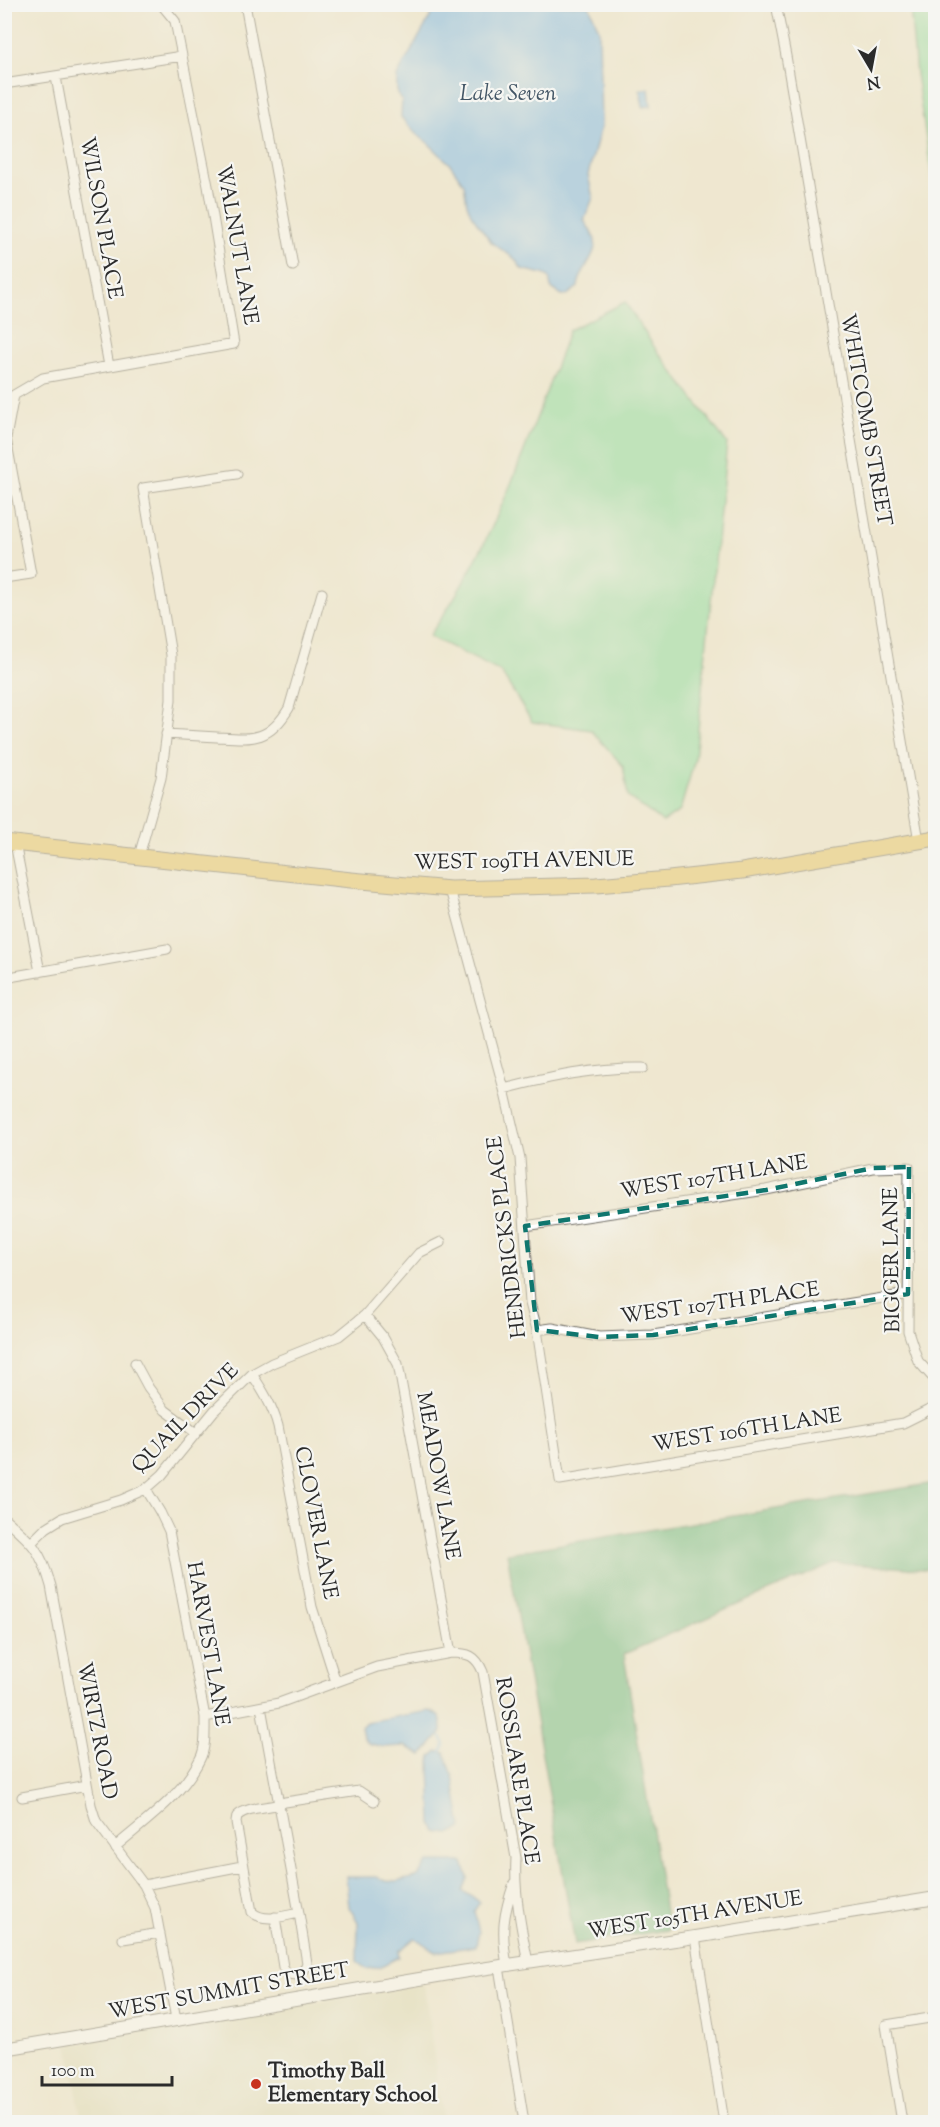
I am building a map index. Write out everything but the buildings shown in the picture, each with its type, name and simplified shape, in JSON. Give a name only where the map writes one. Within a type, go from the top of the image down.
[{"type":"main road","name":"WEST 109TH AVENUE","points":[[10,842],[450,889],[596,885],[669,879],[742,871],[936,838]]},
{"type":"street","name":"WALNUT LANE","points":[[4,578],[31,574],[6,438],[14,395],[43,378],[234,344],[208,186],[175,21],[161,4]]},
{"type":"street","points":[[245,4],[293,266]]},
{"type":"street","name":"WHITCOMB STREET","points":[[776,4],[919,841]]},
{"type":"street","points":[[4,84],[182,56]]},
{"type":"street","name":"WILSON PLACE","points":[[56,77],[109,366]]},
{"type":"street","points":[[139,856],[161,778],[171,700],[171,655],[143,488],[237,474]]},
{"type":"street","points":[[166,734],[250,739],[267,733],[282,721],[289,708],[322,593]]},
{"type":"street","points":[[10,842],[40,972]]},
{"type":"street","name":"HENDRICKS PLACE","points":[[450,889],[504,1089],[520,1158],[530,1303],[537,1330],[560,1480]]},
{"type":"street","points":[[4,978],[167,949]]},
{"type":"street","points":[[504,1089],[568,1073],[643,1068]]},
{"type":"street","name":"WEST 107TH LANE","points":[[525,1226],[766,1190],[873,1168],[909,1167]]},
{"type":"street","name":"BIGGER LANE","points":[[909,1167],[908,1331],[918,1361],[936,1381]]},
{"type":"street","name":"QUAIL DRIVE","points":[[32,1542],[46,1528],[62,1518],[122,1500],[146,1489],[162,1475],[233,1391],[252,1374],[272,1363],[339,1336],[365,1315],[419,1253],[441,1242]]},
{"type":"street","name":"WEST 107TH PLACE","points":[[537,1330],[552,1329],[599,1337],[653,1335],[908,1294]]},
{"type":"street","name":"MEADOW LANE","points":[[365,1315],[383,1337],[398,1364],[451,1653]]},
{"type":"street","points":[[135,1363],[148,1387],[165,1410],[196,1433]]},
{"type":"street","name":"CLOVER LANE","points":[[252,1374],[265,1393],[277,1420],[312,1607],[336,1682]]},
{"type":"street","name":"WEST 106TH LANE","points":[[560,1480],[903,1423],[933,1408],[936,1404]]},
{"type":"street","name":"HARVEST LANE","points":[[115,1847],[179,1791],[201,1758],[205,1735],[204,1718],[168,1531],[146,1489]]},
{"type":"street","name":"WIRTZ ROAD","points":[[4,1518],[32,1542],[46,1566],[87,1785],[96,1821],[144,1885],[155,1908],[176,2019]]},
{"type":"street","points":[[204,1718],[279,1703],[377,1667],[451,1653]]},
{"type":"street","name":"ROSSLARE PLACE","points":[[451,1653],[472,1656],[479,1662],[483,1672],[516,1858],[515,1881],[528,1962]]},
{"type":"street","points":[[261,1707],[307,1963],[304,1970],[297,1975],[288,1974],[283,1967],[274,1917]]},
{"type":"street","points":[[22,1797],[87,1785]]},
{"type":"street","points":[[299,1912],[263,1918],[252,1912],[242,1866],[237,1816],[248,1810],[285,1802],[359,1791],[374,1801]]},
{"type":"street","points":[[144,1885],[242,1866]]},
{"type":"street","name":"ROSSLARE PLACE","points":[[515,1881],[505,1909],[502,1938],[503,1966],[524,2122]]},
{"type":"street","name":"WEST 105TH AVENUE","points":[[461,1972],[936,1898]]},
{"type":"street","points":[[123,1939],[160,1933]]},
{"type":"street","points":[[694,1937],[724,2122]]},
{"type":"street","name":"WEST SUMMIT STREET","points":[[4,2049],[461,1972]]},
{"type":"street","points":[[902,2122],[886,2025],[936,2018]]},
{"type":"highlighted area","points":[[909,1167],[908,1294],[653,1335],[599,1337],[537,1330],[525,1226],[766,1190],[873,1168]]},
{"type":"shaded area","name":"Timothy Ball Elementary School","points":[[424,1984],[443,2122],[82,2122],[68,2045]]},
{"type":"green space","points":[[910,5],[935,5],[935,197],[916,74]]},
{"type":"green space","points":[[625,302],[655,348],[727,443],[695,759],[680,811],[663,822],[628,797],[623,766],[591,730],[532,722],[501,672],[429,636],[473,565],[492,527],[525,449],[569,330]]},
{"type":"green space","points":[[935,1483],[935,1570],[834,1563],[624,1654],[668,1930],[575,1944],[507,1553]]},
{"type":"water","name":"Lake Seven","points":[[437,5],[589,5],[599,30],[601,126],[588,175],[593,198],[584,220],[595,239],[595,246],[578,287],[567,295],[562,295],[551,288],[549,277],[522,269],[515,259],[491,242],[471,214],[464,184],[450,164],[416,134],[401,117],[402,100],[397,92],[397,76]]},
{"type":"water","points":[[649,88],[651,106],[643,107],[640,90]]},
{"type":"water","points":[[429,1711],[440,1718],[442,1732],[422,1755],[405,1746],[384,1747],[368,1743],[363,1737],[361,1727],[366,1722]]},
{"type":"water","points":[[437,1751],[445,1753],[453,1776],[462,1828],[450,1834],[436,1832],[432,1823],[430,1763],[431,1757]]},
{"type":"water","points":[[428,1862],[463,1862],[468,1878],[463,1891],[480,1902],[474,1911],[479,1932],[476,1946],[436,1952],[415,1938],[399,1951],[399,1957],[379,1967],[367,1969],[357,1961],[358,1922],[349,1907],[346,1877],[377,1877],[385,1881],[397,1882],[418,1876]]},
{"type":"waterway","points":[[440,1736],[445,1744],[441,1752]]},
{"type":"place","name":"Timothy Ball Elementary School","points":[[256,2084]]}]
